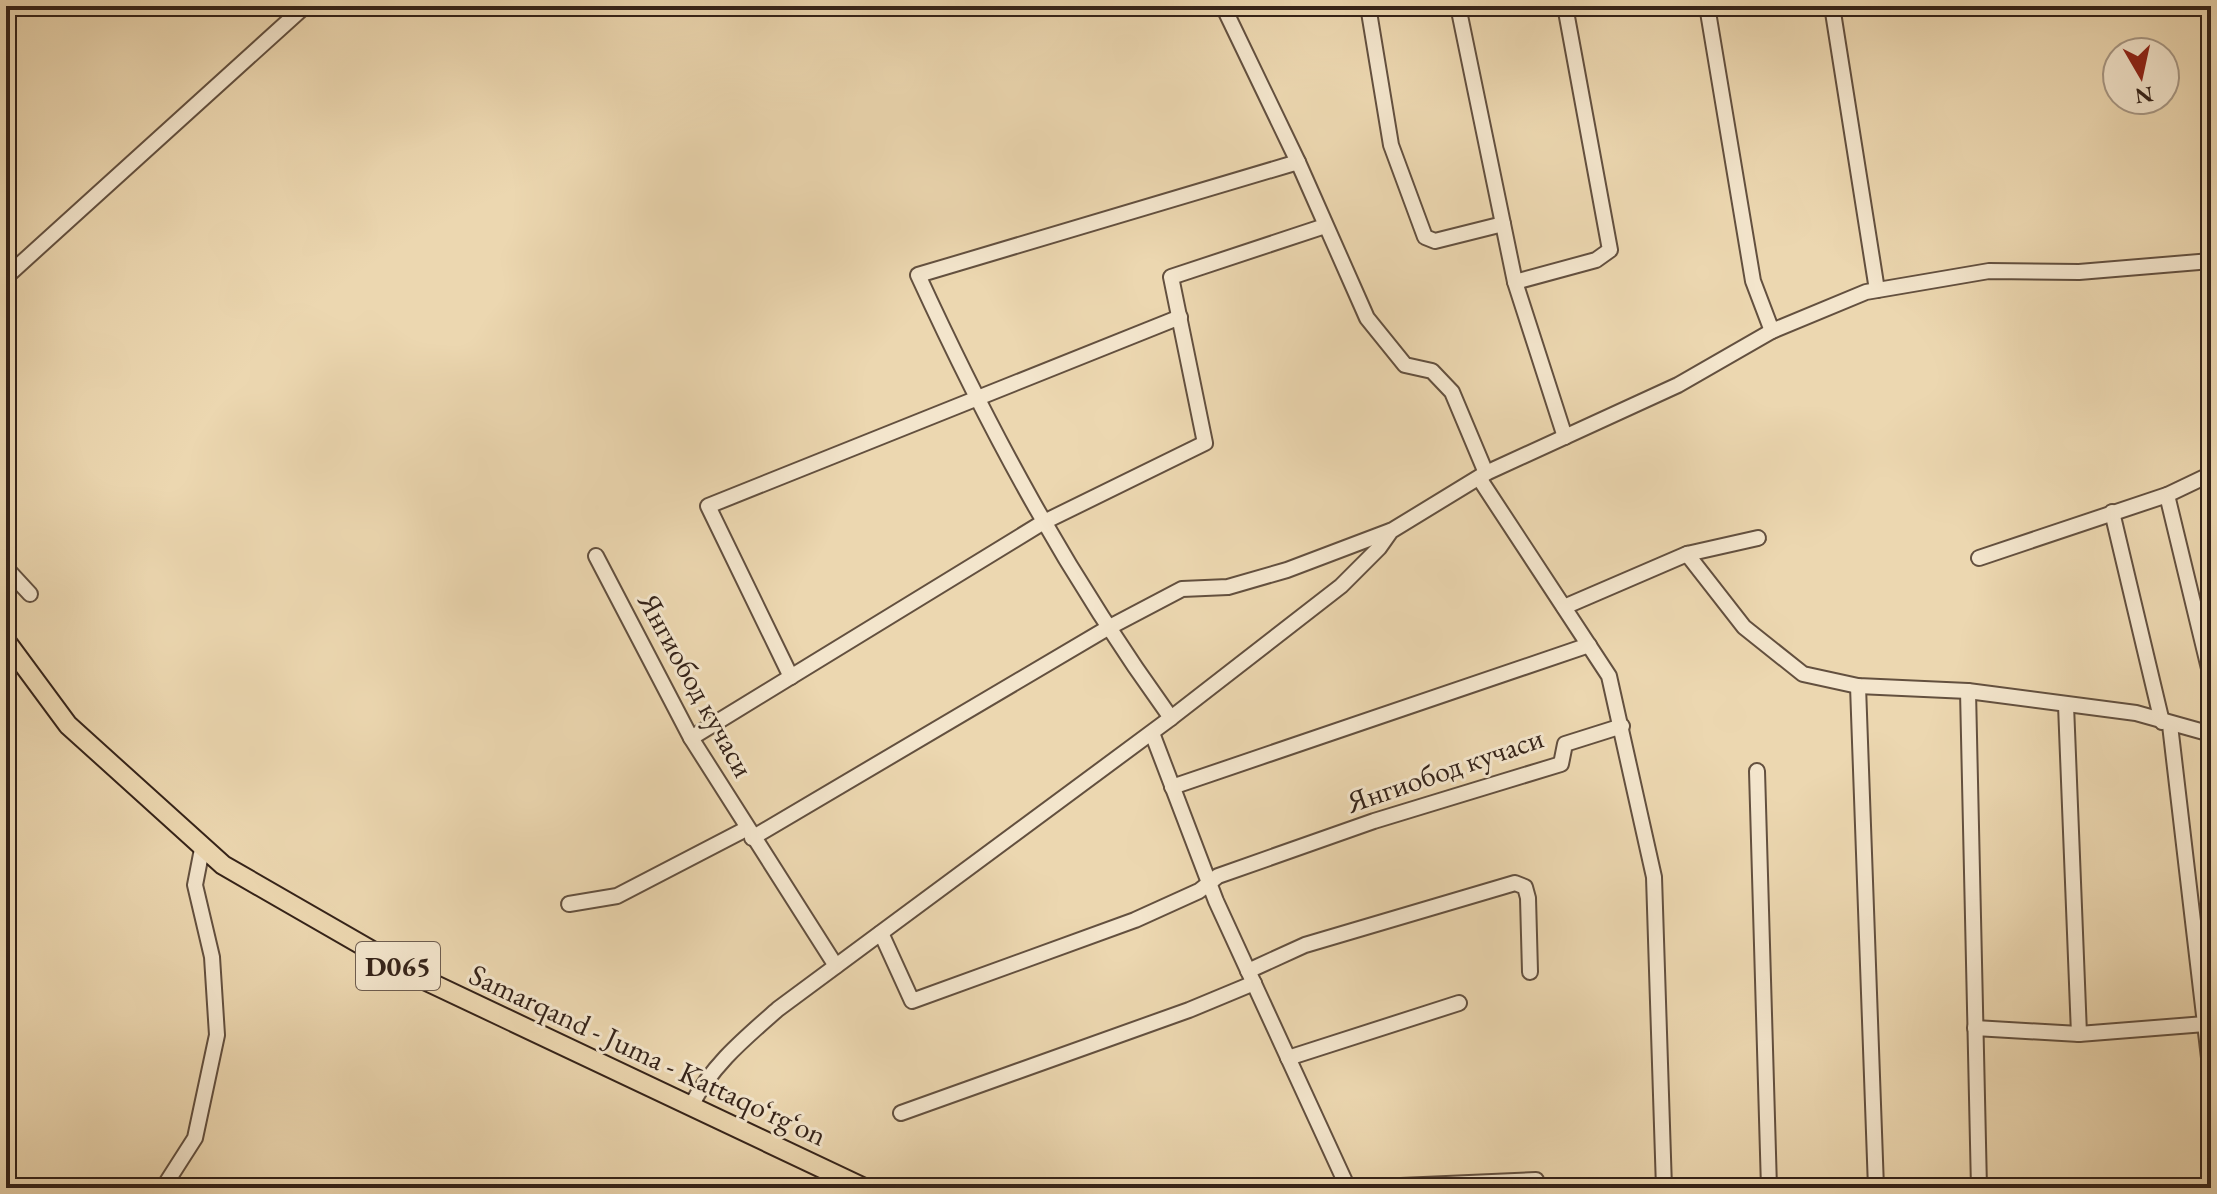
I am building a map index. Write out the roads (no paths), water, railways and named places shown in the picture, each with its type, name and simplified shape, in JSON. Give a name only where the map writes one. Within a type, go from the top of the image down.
[{"type":"main road","name":"Samarqand - Juma - Kattaqo‘rg‘on","points":[[6,641],[68,725],[223,865],[414,975],[864,1188]]},
{"type":"street","points":[[6,277],[305,6]]},
{"type":"street","points":[[1223,6],[1298,162],[1367,318],[1405,365],[1432,371],[1452,392],[1482,476],[1609,676],[1654,877],[1664,1188]]},
{"type":"street","points":[[1368,6],[1391,145],[1425,237],[1435,241],[1503,224]]},
{"type":"street","points":[[1458,6],[1515,282],[1565,437]]},
{"type":"street","points":[[1515,282],[1596,260],[1610,250],[1565,6]]},
{"type":"street","points":[[1707,6],[1753,281],[1772,331]]},
{"type":"street","points":[[1832,6],[1877,290]]},
{"type":"street","points":[[1171,718],[1106,629],[1042,523],[974,397],[918,275],[1298,162]]},
{"type":"street","points":[[691,738],[1042,523],[1205,443],[1171,277],[1325,226]]},
{"type":"street","points":[[569,904],[617,896],[749,834],[1106,629],[1182,589],[1228,587],[1287,570],[1391,531],[1482,476],[1678,385],[1772,331],[1877,290],[1989,271],[2079,272],[2211,261]]},
{"type":"street","points":[[791,677],[708,506],[1180,317]]},
{"type":"street","points":[[1979,558],[2167,495],[2211,474]]},
{"type":"street","points":[[2167,495],[2211,677]]},
{"type":"street","points":[[2112,512],[2166,724],[2211,1075]]},
{"type":"street","points":[[691,1106],[727,1054],[778,1009],[1152,733],[1341,586],[1379,548],[1391,531]]},
{"type":"street","points":[[1564,607],[1687,554],[1758,538]]},
{"type":"street","points":[[1687,554],[1744,627],[1803,674],[1858,686],[1968,691],[2136,713],[2166,724],[2211,734]]},
{"type":"street","name":"Янгиобод кучаси","points":[[596,556],[691,738],[749,834],[836,966]]},
{"type":"street","points":[[6,568],[30,594]]},
{"type":"street","points":[[1172,787],[1589,645]]},
{"type":"street","points":[[1858,686],[1876,1188]]},
{"type":"street","points":[[1968,691],[1979,1188]]},
{"type":"street","points":[[2066,705],[2079,1034]]},
{"type":"street","name":"Янгиобод кучаси","points":[[881,933],[912,1001],[1135,920],[1209,884],[1218,876],[1374,821],[1561,764],[1565,744],[1622,726]]},
{"type":"street","points":[[1152,733],[1209,884],[1348,1188]]},
{"type":"street","points":[[1757,771],[1769,1188]]},
{"type":"street","points":[[163,1188],[195,1138],[217,1035],[212,957],[195,885],[202,849]]},
{"type":"street","points":[[901,1113],[1189,1010],[1305,945],[1515,883],[1525,887],[1528,898],[1530,972]]},
{"type":"street","points":[[1288,1058],[1459,1003]]},
{"type":"street","points":[[1975,1028],[2079,1034],[2205,1024]]},
{"type":"street","points":[[1355,1188],[1536,1180],[1536,1188]]}]
